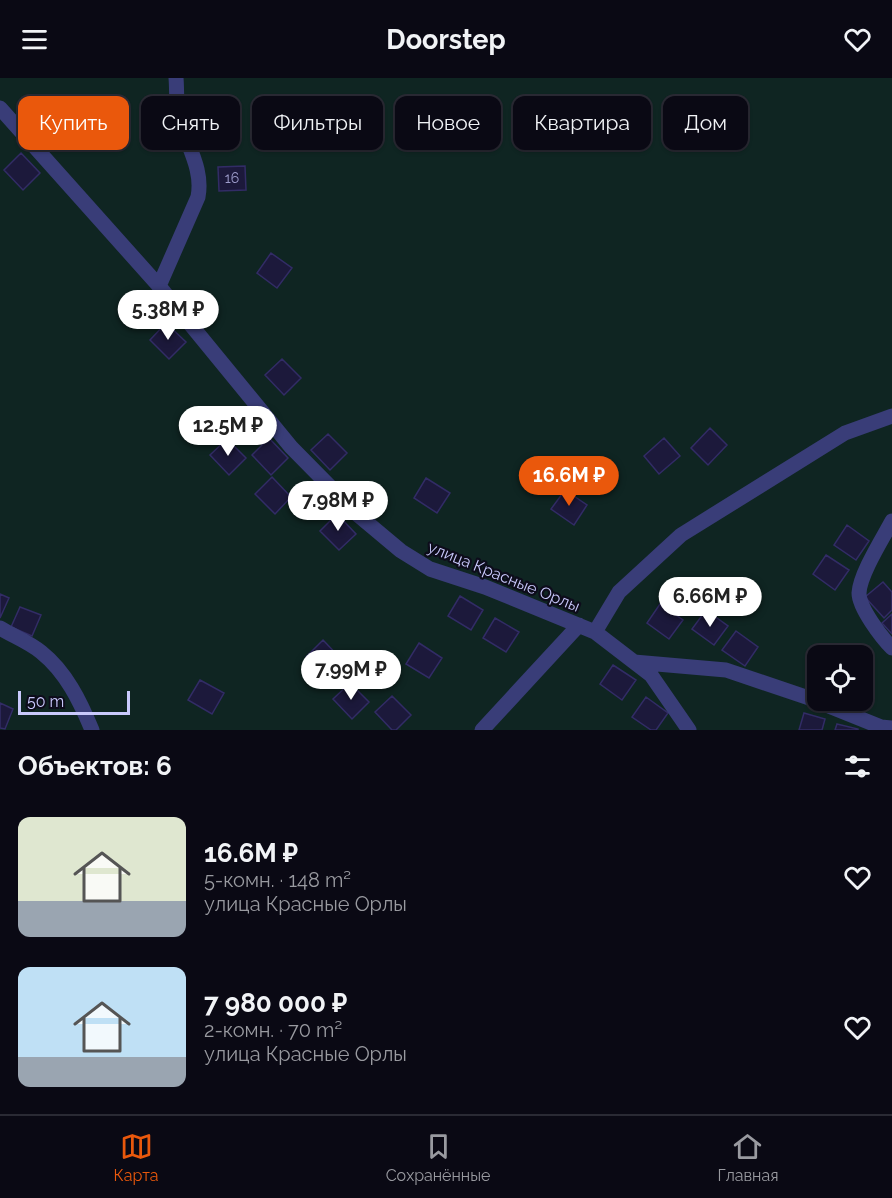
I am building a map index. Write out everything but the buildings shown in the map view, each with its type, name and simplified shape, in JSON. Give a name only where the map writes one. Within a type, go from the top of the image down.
[{"type":"street","points":[[159,286],[198,197],[200,187],[199,172],[178,111],[176,78]]},
{"type":"street","name":"улица Красные Орлы","points":[[0,108],[159,286],[291,447],[358,515],[401,551],[430,569],[485,587],[595,632],[651,675],[689,730]]},
{"type":"street","points":[[595,632],[619,592],[681,535],[845,433],[892,416]]},
{"type":"street","points":[[892,521],[864,576],[859,594],[863,608],[892,648]]},
{"type":"street","points":[[482,730],[579,626]]},
{"type":"street","points":[[0,628],[40,651],[59,669],[82,704],[92,730]]},
{"type":"street","points":[[634,662],[726,670],[809,698],[881,727],[892,728]]},
{"type":"green space","points":[[0,78],[892,78],[892,730],[0,730]]}]
